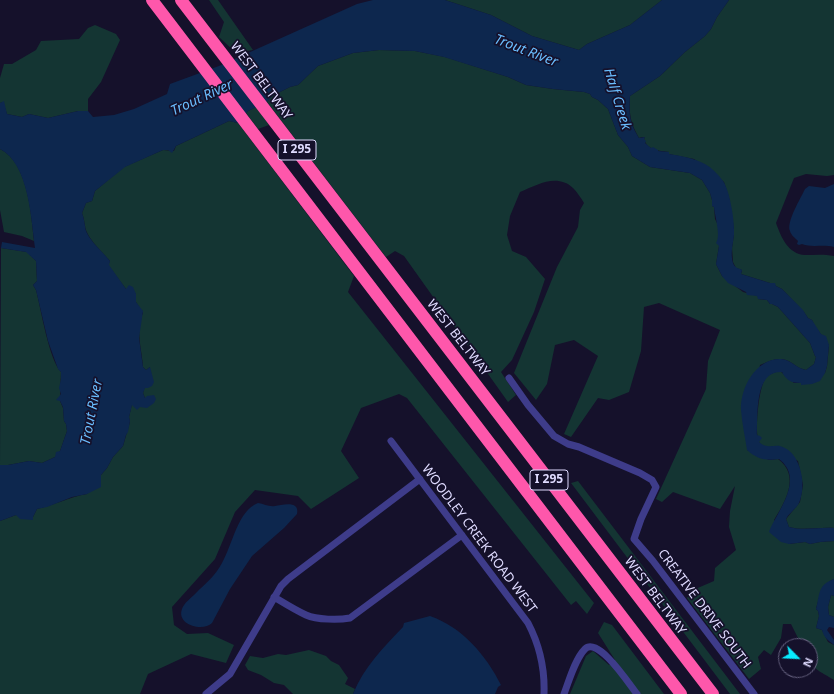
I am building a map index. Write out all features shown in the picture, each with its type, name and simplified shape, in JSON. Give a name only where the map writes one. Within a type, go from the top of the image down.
[{"type":"highway","name":"I 295","points":[[152,0],[681,694]]},
{"type":"highway","name":"WEST BELTWAY","points":[[181,0],[713,694]]},
{"type":"street","name":"CREATIVE DRIVE SOUTH","points":[[509,378],[528,405],[554,436],[568,444],[640,473],[652,480],[656,487],[643,513],[634,539],[653,561],[754,694]]},
{"type":"street","name":"WOODLEY CREEK ROAD WEST","points":[[391,441],[528,623],[537,642],[541,656],[544,670],[544,694]]},
{"type":"street","points":[[206,694],[216,691],[235,667],[281,586],[288,579],[420,479]]},
{"type":"street","points":[[274,597],[307,616],[314,618],[342,620],[350,618],[462,535]]},
{"type":"street","points":[[564,694],[580,657],[586,648],[591,646],[594,646],[605,654],[637,694]]},
{"type":"green space","points":[[209,0],[218,0],[253,50],[236,53],[219,37],[224,22]]},
{"type":"green space","points":[[445,0],[662,0],[630,25],[587,44],[579,50],[532,36],[491,15]]},
{"type":"green space","points":[[729,0],[834,0],[834,175],[827,176],[806,174],[794,178],[776,223],[786,244],[794,252],[805,255],[834,256],[834,528],[799,529],[789,527],[786,519],[800,502],[803,485],[798,461],[775,446],[769,447],[760,444],[757,429],[759,399],[763,382],[766,378],[772,373],[780,371],[794,383],[801,383],[825,373],[829,345],[812,320],[808,318],[782,289],[773,283],[741,274],[742,270],[736,268],[733,262],[732,248],[734,234],[733,222],[729,198],[724,182],[694,159],[669,154],[669,152],[657,150],[648,146],[644,139],[645,137],[639,138],[631,118],[630,96],[660,76],[685,52],[705,36]]},
{"type":"green space","points":[[95,25],[116,34],[120,40],[101,82],[88,99],[88,111],[78,111],[48,118],[29,114],[22,117],[7,114],[3,102],[0,103],[0,78],[4,64],[12,64],[36,50],[41,41],[79,39],[88,28]]},
{"type":"green space","points":[[379,50],[415,51],[445,57],[508,77],[526,85],[590,94],[608,109],[618,135],[628,147],[632,156],[650,167],[690,173],[702,180],[710,193],[712,206],[714,207],[715,219],[718,225],[719,246],[716,264],[722,276],[743,292],[758,296],[758,299],[767,300],[770,304],[778,307],[810,343],[816,357],[814,364],[806,370],[783,359],[773,360],[760,365],[747,450],[769,460],[778,459],[789,473],[789,489],[774,520],[789,544],[805,542],[810,544],[834,541],[834,579],[827,584],[820,596],[816,609],[819,616],[816,628],[822,630],[828,642],[834,645],[834,680],[818,670],[818,638],[798,638],[791,624],[783,624],[781,638],[778,638],[778,643],[771,655],[764,650],[758,657],[761,669],[749,679],[687,598],[693,590],[714,581],[715,568],[736,550],[729,527],[730,511],[735,486],[720,509],[673,492],[662,502],[656,499],[706,389],[708,361],[720,330],[659,303],[644,307],[641,351],[629,392],[609,400],[598,398],[571,437],[564,434],[598,356],[574,340],[555,345],[547,384],[536,400],[514,373],[557,267],[578,227],[580,210],[584,203],[573,188],[560,181],[547,182],[533,186],[520,192],[510,216],[507,235],[512,251],[526,257],[545,279],[534,312],[512,360],[501,372],[516,395],[508,402],[404,256],[395,251],[386,257],[267,102],[272,96],[290,87],[298,85],[318,66],[353,53]]},
{"type":"green space","points":[[256,107],[269,125],[258,129],[246,113]]},
{"type":"green space","points":[[229,121],[238,123],[354,276],[348,292],[594,603],[587,614],[576,601],[571,605],[407,398],[399,394],[361,408],[341,451],[359,478],[311,509],[298,496],[255,490],[235,512],[215,559],[172,607],[174,625],[187,634],[208,633],[234,645],[226,663],[191,654],[148,674],[140,694],[0,694],[0,521],[16,515],[33,517],[37,509],[87,494],[107,468],[113,457],[123,446],[130,422],[129,417],[132,404],[145,398],[143,393],[150,367],[146,370],[143,367],[139,326],[143,313],[136,302],[136,294],[126,289],[108,265],[110,261],[88,235],[82,213],[86,203],[92,201],[95,191],[124,167],[163,150],[174,151],[176,146]]},
{"type":"green space","points":[[0,149],[17,165],[22,177],[29,203],[34,241],[22,236],[4,232],[0,210]]},
{"type":"green space","points":[[1,248],[27,252],[36,261],[37,281],[33,285],[36,290],[49,346],[61,372],[60,401],[63,408],[64,421],[67,431],[60,451],[55,457],[42,463],[29,461],[0,465]]},
{"type":"green space","points":[[578,481],[740,694],[730,694],[571,483]]},
{"type":"green space","points":[[831,595],[834,596],[834,617],[829,615],[828,607]]},
{"type":"green space","points":[[604,622],[612,625],[664,694],[570,694],[586,656],[593,651],[609,665],[615,660],[598,633]]},
{"type":"green space","points":[[309,650],[326,656],[331,661],[339,665],[348,678],[345,684],[355,689],[353,694],[293,694],[284,685],[274,683],[261,675],[248,670],[245,665],[250,656],[263,658],[278,654],[286,655]]},
{"type":"water","points":[[373,0],[445,0],[491,15],[532,36],[579,50],[587,44],[630,25],[662,0],[729,0],[705,36],[685,52],[660,76],[630,96],[630,118],[639,138],[645,137],[645,143],[651,148],[653,147],[658,151],[669,152],[669,154],[696,160],[708,166],[717,174],[726,186],[732,207],[734,235],[732,260],[734,265],[742,270],[741,274],[770,283],[775,283],[776,286],[782,289],[803,310],[821,334],[826,336],[829,345],[827,366],[820,381],[812,384],[801,385],[801,383],[789,380],[782,372],[773,373],[766,378],[759,396],[757,435],[762,438],[759,442],[763,445],[781,446],[791,452],[799,464],[802,480],[801,496],[798,505],[786,519],[789,527],[799,529],[834,528],[834,541],[810,544],[805,542],[789,544],[781,542],[769,532],[787,495],[790,485],[790,476],[786,467],[779,459],[762,459],[747,450],[741,410],[743,393],[751,376],[764,363],[772,360],[784,359],[806,370],[814,364],[816,357],[810,343],[778,307],[770,304],[767,300],[758,299],[757,296],[747,295],[746,292],[728,283],[722,276],[716,264],[719,246],[716,243],[718,231],[714,207],[712,206],[710,193],[702,180],[690,173],[650,167],[632,156],[628,147],[618,135],[608,109],[590,94],[526,85],[508,77],[444,57],[415,51],[379,50],[353,53],[318,66],[298,85],[290,87],[272,96],[267,102],[248,111],[238,123],[229,121],[176,146],[172,153],[168,150],[163,150],[125,167],[95,191],[92,201],[86,203],[82,213],[86,230],[91,240],[110,261],[109,265],[126,289],[129,285],[133,287],[136,294],[136,302],[143,311],[139,338],[143,367],[146,370],[150,367],[154,382],[152,386],[145,388],[143,393],[145,398],[147,396],[154,395],[156,399],[154,403],[147,408],[140,407],[137,410],[132,405],[129,417],[130,421],[128,432],[123,446],[113,457],[101,475],[101,487],[87,494],[72,497],[47,507],[37,509],[33,520],[20,519],[16,515],[0,521],[0,465],[29,461],[42,463],[55,457],[56,452],[60,451],[67,431],[64,421],[63,407],[60,401],[56,400],[61,394],[59,388],[61,372],[58,369],[48,341],[36,290],[33,285],[37,281],[36,261],[26,252],[1,248],[2,242],[35,248],[30,208],[23,179],[10,156],[0,149],[0,103],[4,101],[7,114],[22,117],[29,114],[48,118],[78,111],[88,111],[93,117],[114,115],[134,109],[167,94],[170,84],[219,66],[357,4]]},
{"type":"water","points":[[834,184],[834,247],[797,244],[798,241],[791,234],[789,227],[797,204],[805,189],[809,186],[825,188]]},
{"type":"water","points":[[258,503],[271,506],[290,504],[296,507],[297,514],[284,528],[252,556],[230,589],[212,623],[208,626],[197,627],[186,623],[181,615],[183,607],[207,583],[220,567],[240,521],[251,507]]},
{"type":"water","points":[[834,579],[834,596],[831,595],[828,607],[829,615],[834,617],[834,628],[829,627],[827,630],[834,640],[834,645],[825,637],[822,630],[816,628],[819,616],[816,609],[822,587]]},
{"type":"water","points":[[430,616],[452,627],[472,643],[488,663],[501,685],[498,687],[495,694],[353,694],[368,666],[403,627],[404,623]]},
{"type":"water label","name":"Trout River","points":[[526,51]]},
{"type":"water label","name":"Trout River","points":[[202,98]]},
{"type":"water label","name":"Half Creek","points":[[617,99]]},
{"type":"water label","name":"Trout River","points":[[92,412]]}]
